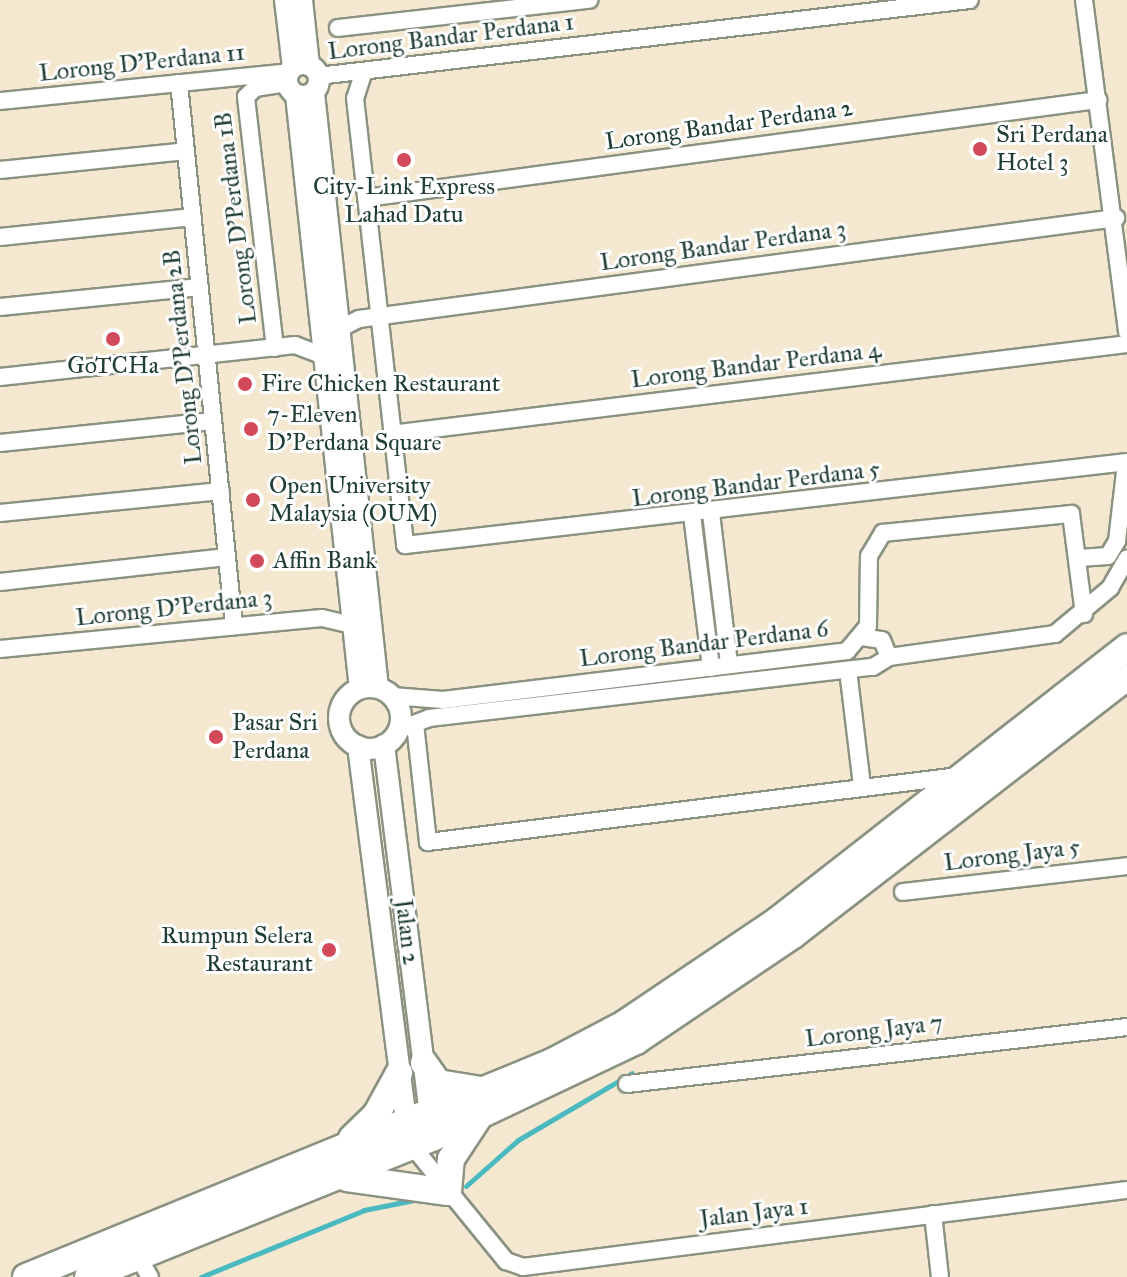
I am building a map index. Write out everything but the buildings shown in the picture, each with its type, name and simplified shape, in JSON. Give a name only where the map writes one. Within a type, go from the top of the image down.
[{"type":"highway","points":[[88,1277],[144,1267],[335,1177],[485,1090],[552,1062],[699,978],[1127,647]]},
{"type":"highway","points":[[26,1277],[341,1149],[479,1117],[636,1041],[719,989],[1127,677]]},
{"type":"highway","points":[[424,1063],[438,1083],[485,1090]]},
{"type":"highway","points":[[341,1149],[376,1115],[399,1073]]},
{"type":"highway","points":[[335,1177],[410,1181],[448,1192],[451,1159],[479,1117]]},
{"type":"street","points":[[285,0],[305,78],[339,329],[376,691]]},
{"type":"street","points":[[302,0],[324,356],[353,625],[376,691],[401,712],[407,727],[428,842],[960,776]]},
{"type":"street","points":[[338,28],[589,0]]},
{"type":"street","name":"Lorong Bandar Perdana 1","points":[[305,78],[970,0]]},
{"type":"street","points":[[1084,0],[1116,218],[1127,332]]},
{"type":"street","points":[[364,71],[355,98],[391,434]]},
{"type":"street","points":[[305,78],[355,98]]},
{"type":"street","name":"Lorong D'Perdana 11","points":[[0,101],[179,83],[305,78]]},
{"type":"street","name":"Lorong D'Perdana 1B","points":[[275,348],[246,97],[255,88],[305,78]]},
{"type":"street","name":"Lorong D'Perdana 2B","points":[[179,83],[234,626]]},
{"type":"street","name":"Lorong Bandar Perdana 2","points":[[366,198],[1098,100]]},
{"type":"street","points":[[0,170],[186,151]]},
{"type":"street","points":[[0,237],[193,217]]},
{"type":"street","name":"Lorong Bandar Perdana 3","points":[[339,329],[379,316],[1116,218]]},
{"type":"street","points":[[0,307],[200,287]]},
{"type":"street","name":"Lorong Bandar Perdana 4","points":[[391,434],[1127,344]]},
{"type":"street","points":[[0,377],[275,348],[308,346],[324,356]]},
{"type":"street","points":[[0,443],[213,421]]},
{"type":"street","name":"Lorong Bandar Perdana 5","points":[[391,434],[402,532],[405,545],[417,549],[1126,462]]},
{"type":"street","points":[[1079,558],[1108,556],[1117,541],[1126,462]]},
{"type":"street","points":[[0,513],[221,491]]},
{"type":"street","name":"Lorong Bandar Perdana 6","points":[[376,691],[443,700],[847,651],[862,637],[872,609],[869,556],[883,533],[1066,512],[1076,519],[1084,614]]},
{"type":"street","points":[[711,513],[729,665]]},
{"type":"street","points":[[692,515],[711,668]]},
{"type":"street","points":[[0,582],[227,557]]},
{"type":"street","points":[[376,691],[339,714],[344,733],[358,746],[384,745],[407,727],[848,670],[889,657],[1055,634],[1084,614],[1127,558]]},
{"type":"street","name":"Lorong D'Perdana 3","points":[[0,649],[303,619],[353,625]]},
{"type":"street","points":[[862,637],[882,640],[889,657]]},
{"type":"street","points":[[848,670],[862,786]]},
{"type":"street","name":"Jalan 2","points":[[384,745],[424,1063],[420,1130]]},
{"type":"street","name":"Jalan 2","points":[[358,746],[399,1073],[420,1130]]},
{"type":"street","name":"Lorong Jaya 5","points":[[903,892],[1127,866]]},
{"type":"street","name":"Lorong Jaya 7","points":[[627,1084],[1127,1027]]},
{"type":"street","points":[[420,1130],[432,1170]]},
{"type":"street","name":"Jalan Jaya 1","points":[[420,1130],[432,1170],[448,1192],[506,1261],[523,1267],[1127,1190]]},
{"type":"street","points":[[933,1214],[940,1277]]},
{"type":"waterway","points":[[466,1186],[518,1140],[632,1073]]},
{"type":"waterway","points":[[201,1277],[364,1210],[414,1200]]},
{"type":"place","name":"Sri Perdana Hotel 3","points":[[980,149]]},
{"type":"place","name":"City-Link Express Lahad Datu","points":[[404,160]]},
{"type":"place","name":"GoTCHa","points":[[113,339]]},
{"type":"place","name":"Fire Chicken Restaurant","points":[[245,384]]},
{"type":"place","name":"7-Eleven D'Perdana Square","points":[[251,429]]},
{"type":"place","name":"Open University Malaysia (OUM)","points":[[253,500]]},
{"type":"place","name":"Affin Bank","points":[[257,561]]},
{"type":"place","name":"Pasar Sri Perdana","points":[[216,737]]},
{"type":"place","name":"Rumpun Selera Restaurant","points":[[329,950]]}]
